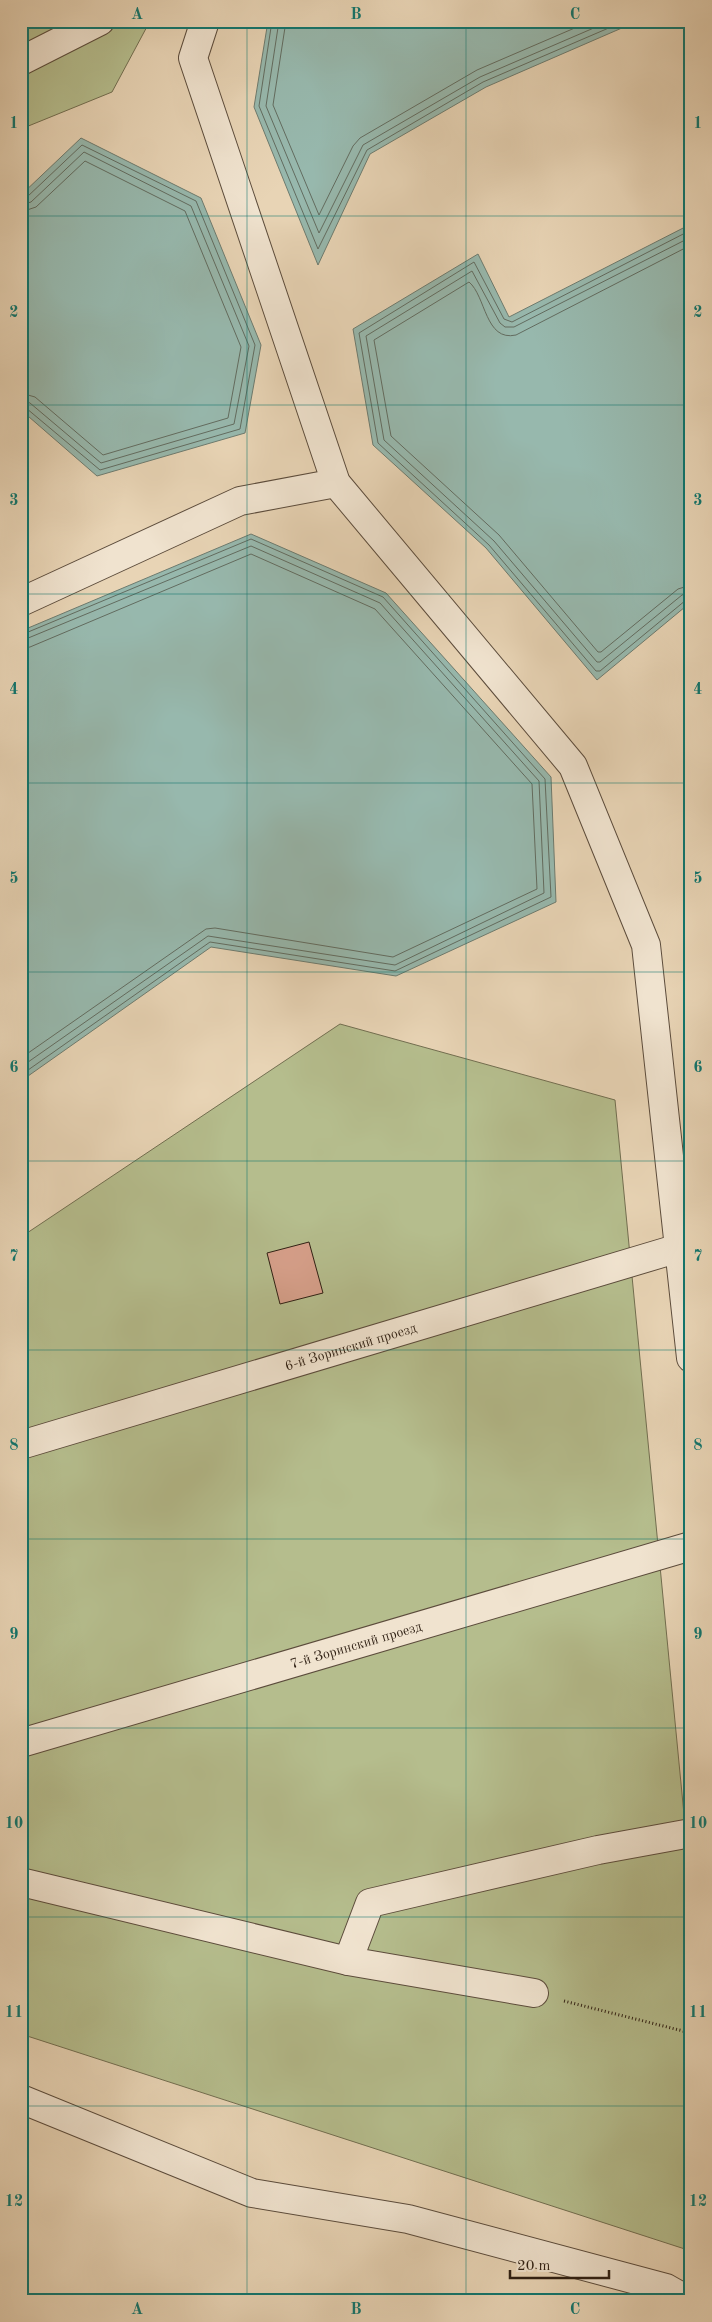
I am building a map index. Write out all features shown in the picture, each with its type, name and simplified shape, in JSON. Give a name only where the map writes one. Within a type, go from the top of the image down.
[{"type":"street","points":[[21,62],[100,21]]},
{"type":"street","points":[[205,21],[193,58],[336,483],[573,766],[646,945],[690,1348]]},
{"type":"street","points":[[21,602],[240,501],[336,483]]},
{"type":"street","name":"6-й Зоринский проезд","points":[[21,1445],[678,1248]]},
{"type":"street","name":"7-й Зоринский проезд","points":[[21,1743],[691,1546]]},
{"type":"street","points":[[348,1961],[370,1903],[598,1850],[691,1833]]},
{"type":"street","points":[[21,1882],[348,1961],[534,1993]]},
{"type":"street","points":[[21,2099],[252,2193],[408,2219],[666,2288],[689,2301]]},
{"type":"path","points":[[534,1993],[691,2033]]},
{"type":"green space","points":[[21,21],[150,21],[112,92],[21,129]]},
{"type":"green space","points":[[340,1024],[615,1100],[691,1887],[691,2251],[21,2034],[21,1237]]},
{"type":"water","points":[[268,21],[638,21],[486,87],[370,154],[318,265],[254,107]]},
{"type":"water","points":[[81,138],[201,198],[261,345],[245,433],[97,476],[21,410],[21,195]]},
{"type":"water","points":[[691,224],[691,602],[597,680],[486,548],[373,445],[353,329],[478,254],[509,317]]},
{"type":"water","points":[[251,534],[386,593],[551,777],[556,902],[396,976],[211,947],[21,1081],[21,631]]},
{"type":"building","points":[[309,1242],[323,1293],[280,1304],[267,1253]]}]
